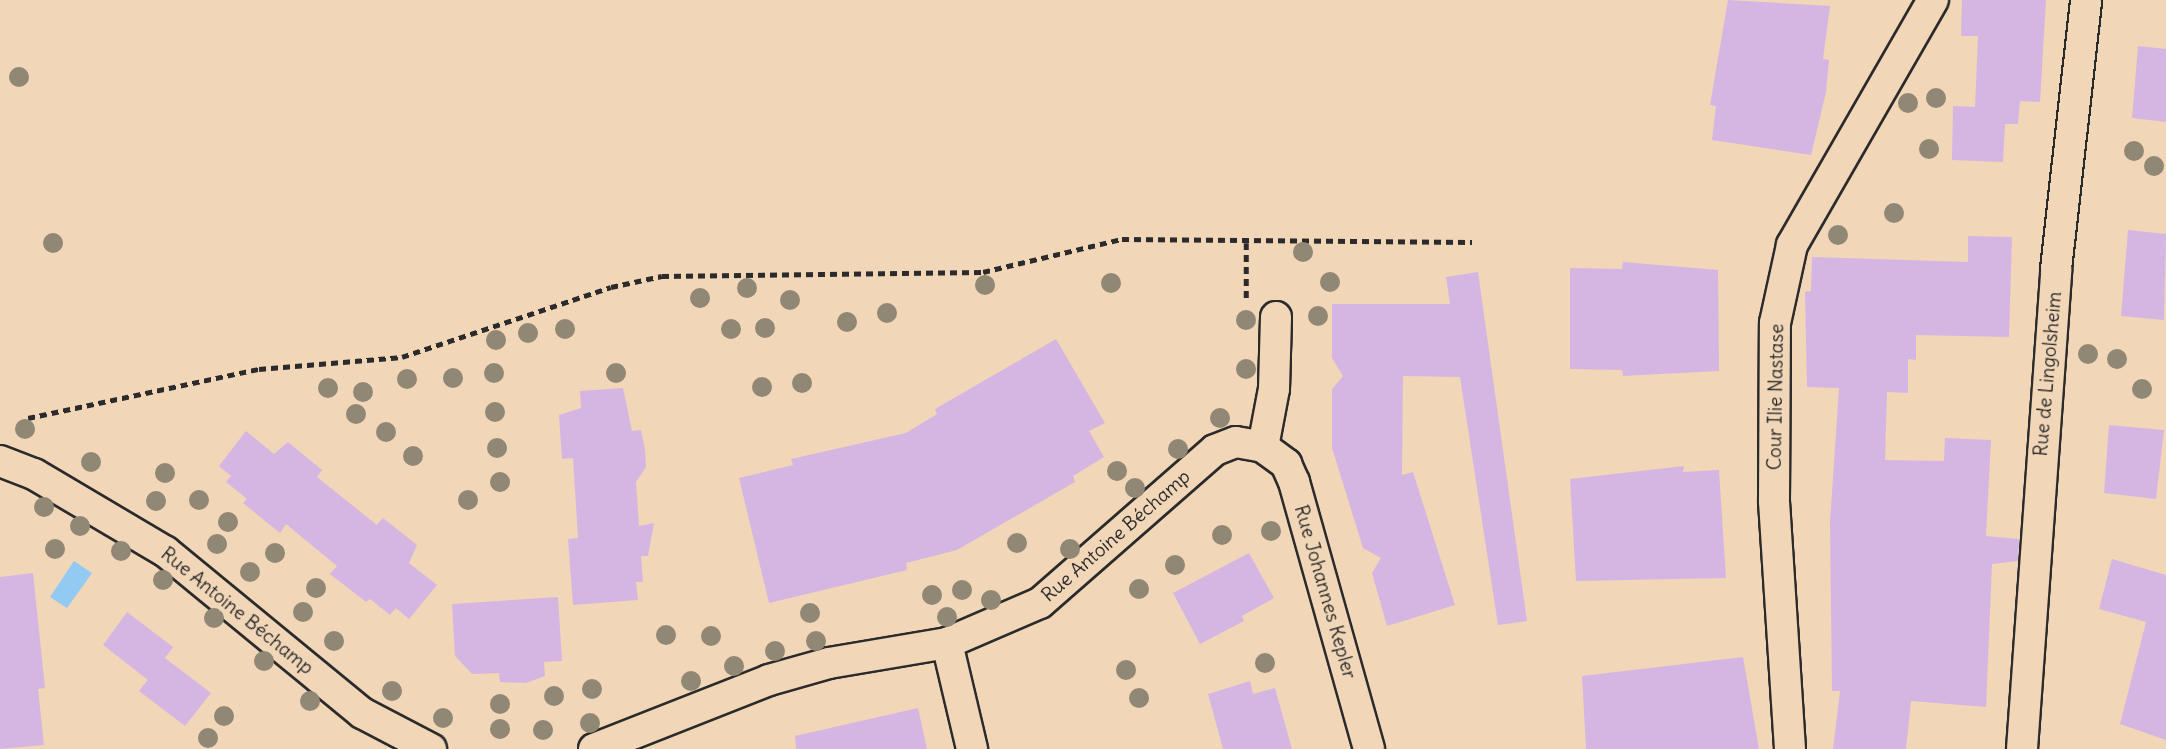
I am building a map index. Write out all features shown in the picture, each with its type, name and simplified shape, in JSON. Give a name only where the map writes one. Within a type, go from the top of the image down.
[{"type":"street","name":"Cour Ilie Nastase","points":[[1790,749],[1774,501],[1775,323],[1792,245],[1933,0]]},
{"type":"street","name":"Rue de Lingolsheim","points":[[2022,749],[2056,269],[2086,0]]},
{"type":"street","points":[[1263,447],[1274,389],[1276,317]]},
{"type":"street","name":"Rue Antoine Béchamp","points":[[594,749],[769,680],[830,663],[947,643],[1040,603],[1215,450],[1236,442],[1263,447]]},
{"type":"street","name":"Rue Johannes Kepler","points":[[1263,447],[1286,464],[1294,482],[1369,749]]},
{"type":"street","name":"Rue Antoine Béchamp","points":[[0,461],[34,474],[166,552],[362,713],[431,749]]},
{"type":"street","points":[[947,643],[972,749]]},
{"type":"path","points":[[28,418],[259,369],[402,357],[611,287],[662,276],[982,272],[1122,239],[1223,237],[1247,243],[1472,242]]},
{"type":"path","points":[[1247,243],[1246,301],[1276,317]]},
{"type":"water","points":[[74,561],[92,573],[67,608],[50,597]]},
{"type":"building","points":[[1728,0],[1830,6],[1823,59],[1829,60],[1826,92],[1811,155],[1712,140],[1716,106],[1710,105]]},
{"type":"building","points":[[1962,0],[2046,0],[2040,102],[2020,101],[2018,124],[2005,124],[2003,162],[1952,160],[1953,106],[1975,107],[1978,36],[1961,36]]},
{"type":"building","points":[[2138,46],[2166,49],[2166,122],[2132,118]]},
{"type":"building","points":[[2128,230],[2166,234],[2164,320],[2121,316]]},
{"type":"building","points":[[1968,236],[2012,237],[2009,337],[1916,335],[1916,360],[1908,359],[1908,393],[1887,392],[1885,460],[1944,461],[1945,438],[1991,440],[1986,536],[2019,539],[2018,561],[1992,564],[1986,707],[1911,701],[1906,749],[1833,749],[1840,691],[1832,691],[1830,522],[1839,388],[1807,387],[1805,292],[1811,291],[1812,257],[1968,262]]},
{"type":"building","points":[[1623,262],[1718,270],[1719,371],[1623,376],[1622,370],[1570,369],[1570,268],[1622,269]]},
{"type":"building","points":[[1478,272],[1527,621],[1498,625],[1460,377],[1403,376],[1402,475],[1413,472],[1455,605],[1387,626],[1372,573],[1381,558],[1363,548],[1332,448],[1332,389],[1343,376],[1332,358],[1332,304],[1450,304],[1446,277]]},
{"type":"building","points":[[1056,339],[1105,423],[1089,431],[1104,457],[1073,476],[1075,482],[957,550],[906,563],[907,570],[769,603],[739,478],[793,465],[791,459],[906,433],[937,414],[935,409]]},
{"type":"building","points":[[623,388],[632,431],[641,430],[645,450],[646,467],[636,482],[639,526],[654,523],[648,556],[641,556],[643,582],[636,582],[638,600],[573,605],[568,539],[578,538],[573,458],[562,459],[559,415],[581,408],[580,391]]},
{"type":"building","points":[[2109,425],[2164,430],[2156,499],[2104,493]]},
{"type":"building","points":[[246,431],[274,454],[288,442],[322,470],[317,477],[377,525],[383,518],[417,545],[409,563],[437,585],[409,619],[396,608],[390,615],[370,599],[366,602],[330,574],[337,566],[286,524],[280,533],[243,503],[247,499],[226,482],[231,476],[219,466]]},
{"type":"building","points":[[1684,466],[1683,472],[1719,470],[1726,578],[1576,581],[1570,479]]},
{"type":"building","points":[[1249,553],[1274,598],[1242,616],[1244,621],[1200,644],[1173,593]]},
{"type":"building","points":[[2112,559],[2166,575],[2166,740],[2120,724],[2146,622],[2099,609]]},
{"type":"building","points":[[33,573],[45,688],[38,689],[44,745],[0,749],[0,577]]},
{"type":"building","points":[[558,597],[562,661],[544,662],[545,676],[526,683],[500,682],[499,673],[472,674],[455,656],[452,604]]},
{"type":"building","points":[[127,612],[173,647],[165,658],[211,693],[185,726],[139,691],[148,680],[103,645]]},
{"type":"building","points":[[1743,657],[1759,749],[1586,749],[1582,676]]},
{"type":"building","points":[[1250,681],[1253,694],[1275,688],[1292,749],[1223,749],[1208,694]]},
{"type":"building","points":[[918,708],[927,749],[796,749],[795,736]]}]
